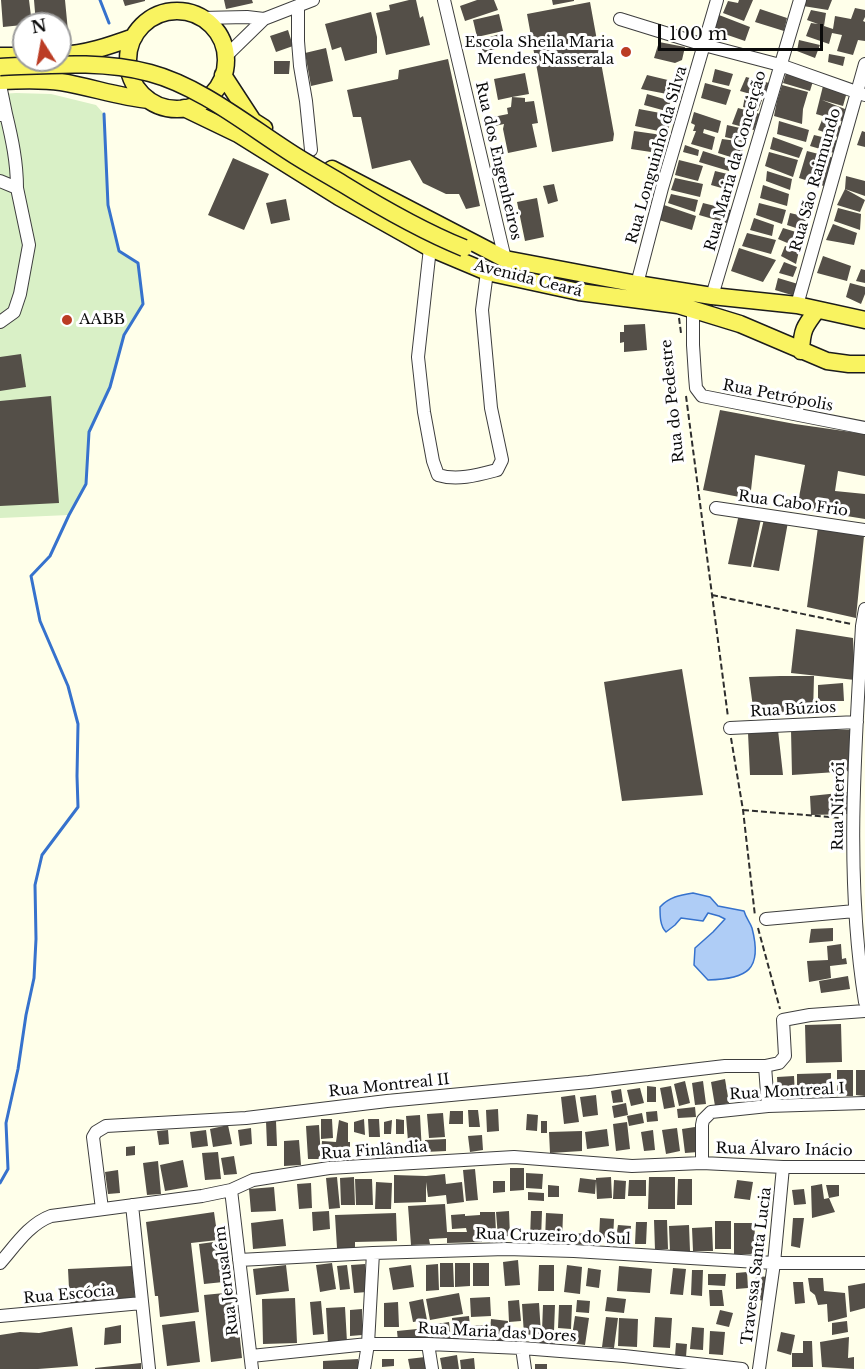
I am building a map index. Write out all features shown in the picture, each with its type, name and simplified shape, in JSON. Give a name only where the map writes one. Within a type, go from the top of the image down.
[{"type":"main road","points":[[0,83],[35,80],[59,82],[129,98],[149,100],[166,107],[193,106],[215,90],[223,75],[224,48],[211,25],[187,12],[178,11],[160,14],[145,23],[134,37],[128,54],[129,72],[137,88],[149,100]]},
{"type":"main road","points":[[72,54],[100,49],[134,37]]},
{"type":"main road","points":[[0,68],[53,65],[105,66],[164,77],[203,96],[378,205],[464,248],[502,257]]},
{"type":"main road","name":"Avenida Ceará","points":[[223,75],[253,122],[335,171],[502,257],[637,284],[712,296],[797,305],[865,321]]},
{"type":"main road","name":"Avenida Ceará","points":[[184,108],[238,134],[430,248],[487,272],[579,292],[686,307],[740,324],[827,361],[865,364]]},
{"type":"main road","points":[[801,351],[801,334],[817,310]]},
{"type":"street","points":[[225,57],[264,19],[313,0]]},
{"type":"street","name":"Rua dos Engenheiros","points":[[444,0],[502,257]]},
{"type":"street","name":"Rua Longuinho da Silva","points":[[637,284],[662,188],[717,0]]},
{"type":"street","name":"Rua Maria da Conceição","points":[[712,296],[800,0]]},
{"type":"street","points":[[298,6],[298,41],[311,150]]},
{"type":"street","points":[[201,18],[264,19]]},
{"type":"street","points":[[620,19],[780,65],[861,94]]},
{"type":"street","name":"Rua São Raimundo","points":[[797,305],[861,94],[865,64]]},
{"type":"street","points":[[0,83],[3,115],[13,145],[17,188],[29,245],[20,294],[14,312],[0,322]]},
{"type":"street","points":[[0,181],[17,188]]},
{"type":"street","points":[[430,248],[418,357],[424,412],[433,461],[438,475],[448,478],[477,476],[497,470],[502,460],[491,408],[482,310],[487,272]]},
{"type":"street","name":"Rua Petrópolis","points":[[686,307],[693,345],[696,388],[702,396],[865,428]]},
{"type":"street","name":"Rua Cabo Frio","points":[[716,508],[865,530]]},
{"type":"street","name":"Rua Niterói","points":[[865,609],[862,626],[852,819],[855,912],[865,1002]]},
{"type":"street","name":"Rua Búzios","points":[[730,728],[857,722]]},
{"type":"street","points":[[766,919],[855,912]]},
{"type":"street","points":[[768,1106],[765,1066],[779,1063],[785,1056],[783,1020],[810,1015],[865,1011]]},
{"type":"street","name":"Rua Montreal II","points":[[102,1209],[93,1137],[96,1132],[106,1126],[246,1118],[725,1066],[765,1066]]},
{"type":"street","name":"Rua Montreal I","points":[[702,1163],[702,1125],[706,1116],[711,1112],[768,1106],[865,1103]]},
{"type":"street","name":"Rua Finlândia","points":[[0,1263],[25,1234],[42,1219],[51,1216],[202,1196],[231,1190],[253,1180],[328,1168],[514,1157],[632,1166],[702,1163]]},
{"type":"street","name":"Rua Álvaro Inácio","points":[[702,1163],[783,1167],[865,1167]]},
{"type":"street","name":"Travessa Santa Lucia","points":[[759,1369],[774,1263],[783,1167]]},
{"type":"street","name":"Rua Jerusalém","points":[[231,1190],[251,1363]]},
{"type":"street","points":[[132,1205],[149,1369]]},
{"type":"street","name":"Rua Cruzeiro do Sul","points":[[239,1260],[373,1252],[506,1249],[774,1263],[865,1263]]},
{"type":"street","points":[[364,1369],[368,1344],[373,1252]]},
{"type":"street","name":"Rua Escócia","points":[[0,1316],[142,1303]]},
{"type":"street","name":"Rua Maria das Dores","points":[[251,1363],[368,1344],[428,1344],[522,1348],[624,1363],[742,1369]]},
{"type":"street","points":[[428,1344],[432,1369]]},
{"type":"street","points":[[522,1348],[525,1369]]},
{"type":"path","name":"Rua do Pedestre","points":[[681,339],[686,307]]},
{"type":"path","name":"Rua do Pedestre","points":[[686,395],[743,810],[754,915],[783,1020]]},
{"type":"path","points":[[712,595],[862,626]]},
{"type":"path","points":[[743,810],[852,819]]},
{"type":"green space","name":"AABB","points":[[0,94],[51,94],[96,105],[104,114],[108,205],[119,251],[138,263],[143,304],[124,335],[110,387],[89,432],[86,484],[69,515],[0,518]]},
{"type":"water","points":[[693,893],[710,897],[718,906],[744,911],[752,928],[755,954],[753,963],[742,974],[708,980],[694,965],[695,948],[725,919],[708,913],[703,921],[681,918],[666,932],[664,930],[660,907],[671,899]]},
{"type":"building","points":[[1,0],[29,0],[30,12],[12,12],[12,26],[3,27]]},
{"type":"building","points":[[34,0],[65,0],[66,12],[35,12]]},
{"type":"building","points":[[123,0],[145,0],[145,1],[125,6]]},
{"type":"building","points":[[224,0],[252,0],[253,3],[226,9]]},
{"type":"building","points":[[416,0],[420,18],[423,16],[430,45],[386,55],[376,13],[390,10],[389,5]]},
{"type":"building","points":[[477,0],[494,0],[498,10],[465,21],[460,6]]},
{"type":"building","points":[[552,0],[574,0],[574,1],[553,5]]},
{"type":"building","points":[[739,0],[753,0],[744,21],[723,13],[728,1],[738,3]]},
{"type":"building","points":[[805,0],[832,0],[828,10],[803,6]]},
{"type":"building","points":[[590,2],[614,134],[613,141],[552,152],[527,14]]},
{"type":"building","points":[[855,8],[865,10],[863,21],[865,22],[865,41],[858,40],[853,55],[837,51],[842,35],[832,33],[829,44],[806,36],[811,23],[818,24],[807,20],[811,10],[826,13],[824,26],[833,29],[835,16],[851,19]]},
{"type":"building","points":[[760,9],[787,18],[784,31],[755,22]]},
{"type":"building","points":[[371,12],[377,37],[377,53],[345,61],[341,47],[332,50],[325,24]]},
{"type":"building","points":[[499,14],[503,31],[477,37],[473,20]]},
{"type":"building","points":[[719,15],[750,27],[745,41],[713,30]]},
{"type":"building","points":[[288,30],[293,46],[276,52],[270,36]]},
{"type":"building","points":[[503,33],[507,46],[483,53],[480,40]]},
{"type":"building","points":[[799,40],[820,45],[815,58],[797,51]]},
{"type":"building","points":[[659,42],[685,47],[682,60],[675,63],[654,58]]},
{"type":"building","points":[[326,48],[333,81],[311,86],[305,53]]},
{"type":"building","points":[[829,54],[845,57],[843,66],[828,62]]},
{"type":"building","points":[[448,59],[480,206],[466,209],[459,194],[446,194],[423,183],[410,160],[372,169],[361,117],[353,117],[347,90],[398,79],[399,70]]},
{"type":"building","points":[[274,61],[290,61],[289,74],[274,74]]},
{"type":"building","points":[[715,69],[733,74],[729,86],[712,82]]},
{"type":"building","points":[[787,70],[814,78],[810,91],[783,83]]},
{"type":"building","points":[[525,73],[529,94],[498,100],[494,79]]},
{"type":"building","points":[[647,75],[672,81],[667,94],[641,89]]},
{"type":"building","points":[[746,77],[773,84],[771,91],[765,91],[764,98],[740,91]]},
{"type":"building","points":[[705,83],[731,90],[726,105],[701,98]]},
{"type":"building","points":[[782,85],[808,92],[802,124],[774,116]]},
{"type":"building","points":[[823,86],[847,92],[843,106],[822,100],[845,109],[844,122],[816,114]]},
{"type":"building","points":[[647,94],[671,101],[666,111],[644,105]]},
{"type":"building","points":[[745,96],[762,100],[758,111],[743,107]]},
{"type":"building","points":[[512,97],[525,98],[525,102],[534,101],[538,123],[532,124],[537,147],[508,153],[504,124],[490,127],[488,118],[508,114],[507,108],[511,107]]},
{"type":"building","points":[[738,108],[760,114],[754,130],[732,124]]},
{"type":"building","points":[[639,109],[671,115],[668,133],[635,126]]},
{"type":"building","points":[[694,112],[721,121],[718,133],[704,129],[703,133],[715,137],[712,150],[691,144],[696,131],[693,131],[695,125],[691,123]]},
{"type":"building","points":[[822,120],[841,126],[838,137],[818,130]]},
{"type":"building","points":[[779,121],[809,130],[806,142],[777,134]]},
{"type":"building","points":[[727,125],[749,130],[745,142],[725,137]]},
{"type":"building","points":[[634,131],[662,135],[660,147],[652,145],[651,152],[631,149]]},
{"type":"building","points":[[862,131],[865,132],[865,147],[857,145]]},
{"type":"building","points":[[814,135],[838,141],[834,153],[810,146]]},
{"type":"building","points":[[773,137],[803,148],[799,158],[770,149]]},
{"type":"building","points":[[722,139],[745,142],[740,160],[718,153]]},
{"type":"building","points":[[685,145],[699,150],[698,156],[683,152]]},
{"type":"building","points":[[703,151],[731,160],[729,171],[699,162]]},
{"type":"building","points":[[807,151],[834,158],[827,187],[799,178]]},
{"type":"building","points":[[769,152],[798,160],[793,177],[765,166]]},
{"type":"building","points":[[233,158],[269,174],[244,230],[208,215]]},
{"type":"building","points":[[679,160],[703,166],[698,181],[675,175]]},
{"type":"building","points":[[715,171],[736,176],[732,191],[711,185]]},
{"type":"building","points":[[767,171],[792,179],[790,190],[766,181]]},
{"type":"building","points":[[846,176],[865,181],[865,196],[845,189]]},
{"type":"building","points":[[675,178],[703,184],[700,197],[671,190]]},
{"type":"building","points":[[554,184],[558,201],[548,204],[543,186]]},
{"type":"building","points":[[763,185],[789,194],[787,206],[760,198]]},
{"type":"building","points":[[845,189],[865,200],[860,212],[837,205]]},
{"type":"building","points":[[671,194],[698,200],[695,212],[668,203]]},
{"type":"building","points":[[537,198],[544,237],[525,241],[517,202]]},
{"type":"building","points":[[286,199],[290,220],[271,224],[266,203]]},
{"type":"building","points":[[703,203],[735,211],[730,224],[699,215]]},
{"type":"building","points":[[759,203],[786,210],[782,224],[756,215]]},
{"type":"building","points":[[664,205],[696,216],[692,230],[659,220]]},
{"type":"building","points":[[838,208],[861,214],[860,230],[834,221]]},
{"type":"building","points":[[790,213],[807,217],[802,230],[787,225]]},
{"type":"building","points":[[754,218],[774,225],[772,236],[750,230]]},
{"type":"building","points":[[833,224],[857,233],[854,245],[826,240]]},
{"type":"building","points":[[783,228],[796,232],[792,245],[778,239]]},
{"type":"building","points":[[747,233],[776,240],[771,254],[742,246]]},
{"type":"building","points":[[785,246],[799,251],[796,264],[781,256]]},
{"type":"building","points":[[739,248],[776,260],[763,282],[731,271]]},
{"type":"building","points":[[823,256],[851,266],[847,281],[817,273]]},
{"type":"building","points":[[784,262],[797,267],[793,277],[779,273]]},
{"type":"building","points":[[861,269],[865,270],[865,283],[856,281]]},
{"type":"building","points":[[778,278],[798,284],[795,296],[775,290]]},
{"type":"building","points":[[850,283],[865,287],[861,304],[846,297]]},
{"type":"building","points":[[645,324],[647,350],[624,352],[624,342],[620,343],[620,332],[624,332],[624,325]]},
{"type":"building","points":[[21,354],[26,387],[0,391],[0,357]]},
{"type":"building","points":[[51,396],[59,503],[0,506],[0,401]]},
{"type":"building","points":[[720,410],[865,434],[865,476],[838,471],[835,491],[865,494],[865,519],[797,508],[805,465],[755,455],[750,499],[703,490]]},
{"type":"building","points":[[739,514],[761,519],[751,567],[728,564]]},
{"type":"building","points":[[764,519],[788,522],[779,571],[753,567]]},
{"type":"building","points":[[818,527],[864,536],[856,618],[807,607]]},
{"type":"building","points":[[796,629],[853,638],[855,680],[791,673]]},
{"type":"building","points":[[682,669],[703,795],[622,801],[604,682]]},
{"type":"building","points":[[814,676],[813,714],[754,715],[749,677]]},
{"type":"building","points":[[843,683],[844,701],[818,701],[818,685]]},
{"type":"building","points":[[778,730],[783,775],[750,775],[748,733]]},
{"type":"building","points":[[791,730],[852,730],[851,771],[792,775]]},
{"type":"building","points":[[849,792],[849,814],[811,815],[810,796]]},
{"type":"building","points":[[833,928],[833,941],[809,943],[811,929]]},
{"type":"building","points":[[841,944],[842,959],[846,958],[847,964],[830,966],[831,978],[809,982],[807,961],[828,960],[827,946]]},
{"type":"building","points":[[848,976],[850,989],[821,993],[819,981]]},
{"type":"building","points":[[841,1024],[842,1062],[806,1063],[805,1025]]},
{"type":"building","points":[[837,1070],[853,1070],[853,1096],[837,1096]]},
{"type":"building","points":[[856,1070],[865,1070],[865,1096],[856,1095]]},
{"type":"building","points":[[831,1073],[831,1096],[797,1096],[797,1074]]},
{"type":"building","points":[[794,1076],[795,1096],[778,1097],[777,1077]]},
{"type":"building","points":[[725,1079],[729,1103],[715,1106],[711,1082]]},
{"type":"building","points":[[685,1081],[690,1103],[679,1106],[674,1084]]},
{"type":"building","points":[[703,1081],[706,1104],[695,1105],[692,1083]]},
{"type":"building","points":[[647,1086],[656,1087],[656,1102],[647,1102]]},
{"type":"building","points":[[671,1086],[675,1107],[664,1109],[660,1088]]},
{"type":"building","points":[[640,1088],[644,1103],[631,1106],[627,1090]]},
{"type":"building","points":[[621,1089],[623,1102],[613,1103],[611,1091]]},
{"type":"building","points":[[575,1095],[579,1122],[564,1124],[561,1097]]},
{"type":"building","points":[[596,1095],[598,1115],[583,1117],[580,1097]]},
{"type":"building","points":[[626,1103],[628,1115],[614,1118],[612,1106]]},
{"type":"building","points":[[695,1107],[696,1117],[678,1118],[677,1109]]},
{"type":"building","points":[[498,1109],[499,1131],[487,1132],[486,1110]]},
{"type":"building","points":[[468,1110],[478,1110],[480,1127],[469,1127]]},
{"type":"building","points":[[450,1111],[463,1111],[463,1124],[449,1124]]},
{"type":"building","points":[[657,1111],[658,1121],[647,1122],[646,1112]]},
{"type":"building","points":[[443,1113],[445,1137],[429,1138],[427,1114]]},
{"type":"building","points":[[642,1113],[644,1123],[629,1126],[627,1116]]},
{"type":"building","points":[[527,1114],[538,1115],[537,1131],[526,1130]]},
{"type":"building","points":[[420,1115],[422,1153],[409,1154],[406,1116]]},
{"type":"building","points":[[321,1119],[332,1119],[333,1138],[321,1139]]},
{"type":"building","points":[[364,1119],[365,1135],[354,1132],[354,1122]]},
{"type":"building","points":[[368,1119],[379,1119],[380,1137],[369,1137]]},
{"type":"building","points":[[396,1119],[404,1120],[404,1134],[396,1134]]},
{"type":"building","points":[[339,1120],[348,1123],[350,1157],[321,1155],[322,1141],[336,1142]]},
{"type":"building","points":[[392,1120],[391,1134],[384,1134],[384,1122]]},
{"type":"building","points":[[266,1121],[276,1121],[277,1146],[267,1146]]},
{"type":"building","points":[[541,1121],[547,1121],[547,1133],[541,1133]]},
{"type":"building","points":[[627,1122],[630,1149],[616,1151],[613,1124]]},
{"type":"building","points":[[228,1125],[232,1144],[213,1147],[210,1129]]},
{"type":"building","points":[[319,1125],[321,1159],[308,1159],[306,1126]]},
{"type":"building","points":[[695,1127],[698,1152],[685,1153],[682,1129]]},
{"type":"building","points":[[251,1128],[252,1144],[240,1146],[238,1130]]},
{"type":"building","points":[[677,1128],[680,1151],[666,1154],[662,1130]]},
{"type":"building","points":[[607,1129],[609,1146],[587,1149],[585,1132]]},
{"type":"building","points":[[168,1130],[169,1144],[159,1145],[157,1131]]},
{"type":"building","points":[[206,1130],[208,1146],[192,1148],[190,1132]]},
{"type":"building","points":[[653,1130],[655,1150],[644,1151],[641,1132]]},
{"type":"building","points":[[582,1131],[582,1151],[550,1153],[549,1132]]},
{"type":"building","points":[[482,1135],[483,1150],[470,1152],[468,1136]]},
{"type":"building","points":[[446,1139],[446,1151],[425,1152],[425,1140]]},
{"type":"building","points":[[299,1140],[301,1165],[284,1166],[284,1141]]},
{"type":"building","points":[[135,1146],[135,1155],[126,1156],[126,1147]]},
{"type":"building","points":[[385,1146],[386,1158],[371,1159],[369,1148]]},
{"type":"building","points":[[218,1152],[221,1179],[205,1180],[202,1153]]},
{"type":"building","points":[[234,1156],[237,1174],[224,1175],[221,1158]]},
{"type":"building","points":[[183,1160],[188,1187],[165,1191],[160,1165]]},
{"type":"building","points":[[158,1161],[161,1194],[147,1195],[143,1163]]},
{"type":"building","points":[[510,1168],[524,1168],[524,1190],[510,1191]]},
{"type":"building","points":[[475,1169],[478,1200],[466,1201],[463,1170]]},
{"type":"building","points":[[118,1170],[120,1193],[108,1194],[105,1172]]},
{"type":"building","points":[[526,1173],[543,1174],[542,1189],[526,1188]]},
{"type":"building","points":[[445,1174],[446,1184],[462,1182],[464,1202],[447,1204],[446,1195],[428,1197],[426,1182],[426,1202],[394,1203],[394,1175]]},
{"type":"building","points":[[337,1177],[340,1208],[329,1209],[326,1178]]},
{"type":"building","points":[[354,1177],[355,1205],[341,1205],[340,1178]]},
{"type":"building","points":[[611,1177],[612,1198],[597,1199],[596,1181],[595,1194],[578,1192],[580,1178],[596,1180],[596,1178]]},
{"type":"building","points":[[649,1177],[675,1177],[675,1209],[648,1209]]},
{"type":"building","points":[[355,1179],[372,1179],[373,1205],[356,1205]]},
{"type":"building","points":[[678,1179],[692,1179],[692,1205],[677,1205]]},
{"type":"building","points":[[614,1180],[626,1181],[625,1199],[613,1199]]},
{"type":"building","points":[[629,1180],[646,1180],[646,1196],[628,1196]]},
{"type":"building","points":[[737,1180],[753,1182],[750,1200],[734,1198]]},
{"type":"building","points":[[493,1181],[505,1181],[505,1192],[493,1193]]},
{"type":"building","points":[[376,1182],[392,1183],[391,1209],[375,1209]]},
{"type":"building","points":[[311,1183],[312,1208],[299,1209],[297,1184]]},
{"type":"building","points":[[822,1184],[824,1199],[829,1198],[835,1212],[812,1218],[811,1186]]},
{"type":"building","points":[[548,1185],[559,1186],[559,1197],[548,1197]]},
{"type":"building","points":[[826,1185],[839,1185],[839,1196],[829,1198]]},
{"type":"building","points":[[274,1187],[276,1211],[251,1212],[249,1189]]},
{"type":"building","points":[[804,1189],[806,1204],[794,1205],[792,1190]]},
{"type":"building","points":[[528,1192],[544,1193],[544,1201],[528,1200]]},
{"type":"building","points":[[445,1204],[447,1232],[467,1232],[466,1228],[452,1229],[451,1215],[480,1215],[480,1212],[495,1212],[496,1232],[482,1232],[482,1242],[447,1243],[447,1238],[429,1239],[430,1244],[411,1245],[408,1206]]},
{"type":"building","points":[[329,1211],[330,1229],[313,1231],[312,1212]]},
{"type":"building","points":[[509,1211],[510,1236],[498,1237],[496,1212]]},
{"type":"building","points":[[531,1211],[542,1211],[541,1239],[530,1238]]},
{"type":"building","points":[[214,1212],[218,1240],[191,1243],[199,1312],[160,1317],[158,1296],[155,1296],[146,1222]]},
{"type":"building","points":[[396,1213],[397,1241],[355,1242],[355,1248],[337,1248],[335,1215]]},
{"type":"building","points":[[546,1213],[563,1214],[562,1242],[545,1241]]},
{"type":"building","points":[[600,1218],[614,1219],[613,1240],[599,1238]]},
{"type":"building","points":[[793,1218],[804,1218],[800,1248],[791,1246]]},
{"type":"building","points":[[283,1219],[286,1246],[253,1249],[251,1223]]},
{"type":"building","points":[[654,1220],[667,1220],[668,1249],[655,1250]]},
{"type":"building","points":[[715,1221],[731,1221],[731,1249],[715,1249]]},
{"type":"building","points":[[636,1222],[647,1222],[646,1244],[635,1244]]},
{"type":"building","points":[[734,1223],[755,1223],[754,1254],[734,1254]]},
{"type":"building","points":[[618,1225],[631,1226],[629,1245],[615,1244]]},
{"type":"building","points":[[689,1225],[690,1251],[670,1252],[669,1226]]},
{"type":"building","points":[[712,1227],[713,1251],[693,1251],[692,1228]]},
{"type":"building","points":[[593,1232],[592,1246],[573,1243],[574,1234]]},
{"type":"building","points":[[228,1240],[233,1281],[204,1284],[199,1244]]},
{"type":"building","points":[[518,1260],[520,1285],[505,1286],[503,1262]]},
{"type":"building","points":[[332,1263],[336,1289],[320,1292],[316,1265]]},
{"type":"building","points":[[440,1263],[453,1263],[454,1287],[440,1287]]},
{"type":"building","points":[[455,1263],[470,1263],[470,1286],[455,1287]]},
{"type":"building","points":[[473,1263],[489,1263],[489,1286],[473,1286]]},
{"type":"building","points":[[365,1264],[367,1292],[354,1293],[351,1265]]},
{"type":"building","points":[[438,1264],[439,1290],[426,1291],[426,1265]]},
{"type":"building","points":[[286,1265],[289,1291],[256,1295],[253,1269]]},
{"type":"building","points":[[347,1265],[350,1289],[340,1290],[337,1266]]},
{"type":"building","points":[[411,1265],[414,1287],[393,1290],[389,1268]]},
{"type":"building","points":[[539,1265],[554,1265],[554,1291],[538,1291]]},
{"type":"building","points":[[567,1265],[582,1267],[580,1294],[564,1292]]},
{"type":"building","points":[[132,1266],[135,1299],[70,1308],[68,1269]]},
{"type":"building","points":[[619,1266],[652,1269],[650,1293],[617,1291]]},
{"type":"building","points":[[588,1268],[601,1270],[599,1288],[586,1286]]},
{"type":"building","points":[[673,1268],[686,1269],[683,1295],[670,1294]]},
{"type":"building","points":[[692,1270],[703,1270],[702,1296],[691,1295]]},
{"type":"building","points":[[747,1272],[748,1288],[736,1289],[736,1273]]},
{"type":"building","points":[[708,1274],[726,1274],[725,1286],[708,1285]]},
{"type":"building","points":[[756,1276],[769,1277],[765,1301],[753,1299]]},
{"type":"building","points":[[808,1278],[823,1278],[824,1291],[845,1293],[847,1317],[828,1322],[827,1304],[818,1305],[815,1295],[810,1291]]},
{"type":"building","points":[[793,1282],[803,1282],[805,1303],[795,1304]]},
{"type":"building","points":[[865,1283],[865,1308],[850,1312],[848,1286]]},
{"type":"building","points":[[709,1290],[722,1290],[724,1306],[710,1306]]},
{"type":"building","points":[[235,1292],[242,1358],[211,1362],[204,1295]]},
{"type":"building","points":[[459,1293],[463,1314],[430,1320],[426,1299]]},
{"type":"building","points":[[490,1297],[491,1316],[471,1317],[470,1298]]},
{"type":"building","points":[[607,1297],[626,1299],[624,1313],[605,1311]]},
{"type":"building","points":[[295,1298],[297,1343],[263,1344],[262,1299]]},
{"type":"building","points":[[423,1299],[427,1320],[413,1322],[409,1302]]},
{"type":"building","points":[[519,1300],[521,1321],[509,1322],[508,1301]]},
{"type":"building","points":[[577,1300],[590,1301],[589,1313],[576,1312]]},
{"type":"building","points":[[321,1301],[324,1334],[313,1335],[310,1302]]},
{"type":"building","points":[[398,1302],[399,1327],[384,1327],[384,1303]]},
{"type":"building","points":[[539,1303],[541,1334],[524,1335],[522,1304]]},
{"type":"building","points":[[543,1305],[555,1305],[554,1331],[542,1331]]},
{"type":"building","points":[[559,1305],[572,1305],[571,1329],[558,1328]]},
{"type":"building","points":[[345,1307],[347,1342],[328,1344],[326,1308]]},
{"type":"building","points":[[362,1309],[362,1335],[350,1336],[350,1310]]},
{"type":"building","points":[[720,1310],[733,1313],[729,1327],[716,1324]]},
{"type":"building","points":[[469,1316],[471,1338],[453,1339],[452,1318]]},
{"type":"building","points":[[575,1316],[589,1318],[585,1345],[571,1343]]},
{"type":"building","points":[[606,1317],[618,1318],[614,1348],[602,1347]]},
{"type":"building","points":[[655,1317],[672,1318],[670,1348],[653,1347]]},
{"type":"building","points":[[619,1318],[638,1319],[637,1347],[618,1346]]},
{"type":"building","points":[[491,1319],[508,1321],[506,1344],[489,1343]]},
{"type":"building","points":[[195,1321],[200,1362],[167,1366],[162,1325]]},
{"type":"building","points":[[847,1321],[848,1332],[832,1335],[832,1323]]},
{"type":"building","points":[[449,1322],[451,1339],[432,1341],[430,1325]]},
{"type":"building","points":[[121,1325],[121,1343],[104,1345],[105,1328]]},
{"type":"building","points":[[486,1325],[487,1340],[473,1341],[472,1326]]},
{"type":"building","points":[[72,1327],[78,1366],[0,1369],[0,1335],[20,1332],[39,1333]]},
{"type":"building","points":[[692,1327],[704,1328],[703,1350],[690,1349]]},
{"type":"building","points":[[427,1328],[428,1337],[398,1341],[397,1331]]},
{"type":"building","points":[[710,1331],[725,1332],[723,1355],[709,1354]]},
{"type":"building","points":[[781,1332],[795,1335],[791,1355],[777,1351]]},
{"type":"building","points":[[540,1336],[556,1337],[555,1344],[539,1343]]},
{"type":"building","points":[[849,1337],[848,1358],[854,1357],[854,1369],[822,1367],[820,1342]]},
{"type":"building","points":[[803,1341],[812,1341],[813,1367],[792,1367],[792,1353],[803,1353]]},
{"type":"building","points":[[676,1343],[687,1344],[686,1357],[675,1356]]},
{"type":"building","points":[[457,1355],[459,1369],[442,1369],[440,1358]]},
{"type":"building","points":[[425,1357],[427,1369],[410,1369],[408,1359]]},
{"type":"building","points":[[474,1358],[475,1369],[461,1369],[460,1360]]},
{"type":"building","points":[[358,1359],[359,1369],[323,1369],[323,1361]]},
{"type":"building","points":[[382,1359],[394,1359],[394,1366],[382,1367]]},
{"type":"building","points":[[141,1363],[141,1369],[95,1369],[95,1368]]},
{"type":"building","points":[[535,1364],[547,1364],[547,1369],[535,1369]]},
{"type":"waterway","points":[[100,0],[109,23]]},
{"type":"waterway","points":[[0,1183],[8,1169],[6,1123],[34,978],[35,885],[42,855],[78,807],[78,724],[68,686],[40,621],[31,576],[50,556],[86,484],[89,432],[110,387],[124,335],[143,304],[138,263],[119,251],[108,205],[104,114]]},
{"type":"place","name":"Escola Sheila Maria Mendes Nasserala","points":[[626,52]]},
{"type":"place","name":"AABB","points":[[67,320]]}]
